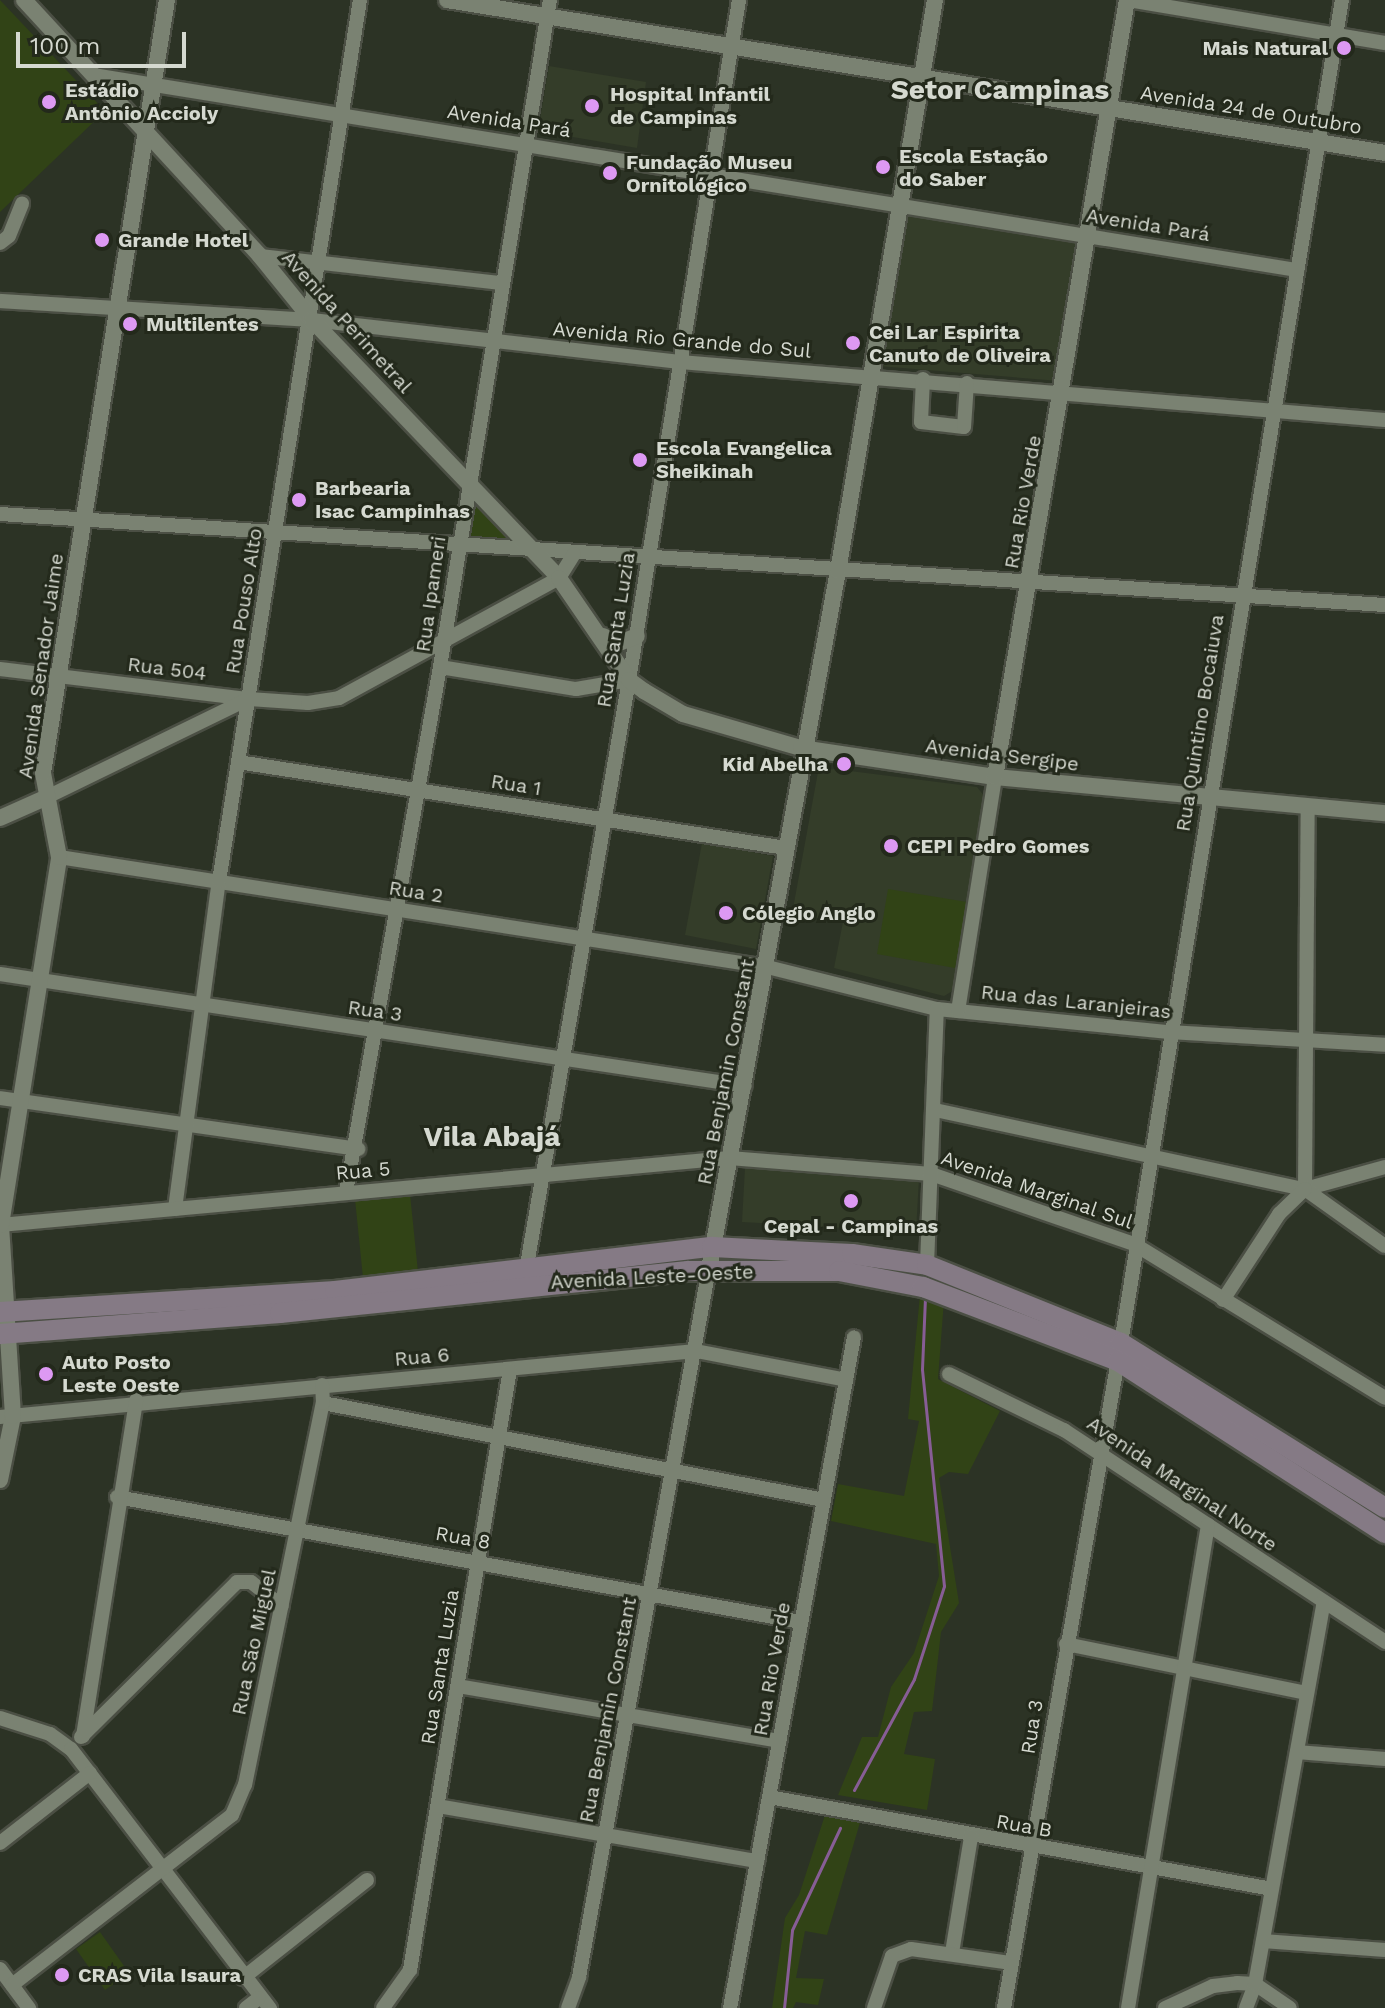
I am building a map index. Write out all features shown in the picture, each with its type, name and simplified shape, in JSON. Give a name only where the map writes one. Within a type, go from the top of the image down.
[{"type":"main road","name":"Avenida Leste-Oeste","points":[[4,1312],[335,1291],[527,1265],[712,1247],[852,1254],[927,1265],[1119,1352],[1385,1508]]},
{"type":"main road","name":"Avenida Leste-Oeste","points":[[5,1333],[280,1313],[709,1269],[839,1271],[923,1287],[1119,1352],[1385,1533]]},
{"type":"street","name":"Avenida Perimetral","points":[[24,0],[145,136],[260,256],[312,320],[535,551],[603,636],[629,680]]},
{"type":"street","name":"Avenida Senador Jaime","points":[[0,1480],[7,1416],[0,1225],[24,1102],[59,857],[45,798],[43,773],[167,0]]},
{"type":"street","name":"Rua Pouso Alto","points":[[175,1209],[200,1005],[312,320],[340,114],[360,0]]},
{"type":"street","name":"Avenida 24 de Outubro","points":[[447,0],[548,8],[922,78],[1385,153]]},
{"type":"street","name":"Rua Santa Luzia","points":[[527,1265],[546,1176],[637,636],[739,0]]},
{"type":"street","name":"Rua Benjamin Constant","points":[[568,2008],[579,1977],[696,1351],[712,1247],[767,967],[801,748],[816,701],[935,0]]},
{"type":"street","points":[[1127,0],[1385,43]]},
{"type":"street","name":"Rua Rio Verde","points":[[958,1011],[995,777],[1064,392],[1127,0]]},
{"type":"street","name":"Rua Quintino Bocaiuva","points":[[1098,1453],[1119,1352],[1148,1155],[1342,0]]},
{"type":"street","name":"Rua Ipameri","points":[[346,1192],[358,1149],[445,640],[490,344],[548,8]]},
{"type":"street","name":"Avenida Pará","points":[[93,75],[1297,270]]},
{"type":"street","points":[[0,243],[9,236],[22,203]]},
{"type":"street","points":[[260,256],[501,283]]},
{"type":"street","name":"Avenida Rio Grande do Sul","points":[[0,301],[115,311],[312,320],[490,344],[680,362],[870,374],[1385,420]]},
{"type":"street","points":[[923,379],[921,422],[964,427],[967,383]]},
{"type":"street","points":[[0,514],[647,560],[1385,605]]},
{"type":"street","name":"Rua 504","points":[[0,669],[249,699],[308,703],[339,698],[559,578],[574,554]]},
{"type":"street","points":[[603,636],[619,643],[637,636]]},
{"type":"street","points":[[440,667],[576,689],[629,680]]},
{"type":"street","name":"Avenida Sergipe","points":[[629,680],[683,714],[801,748],[995,777],[1385,813]]},
{"type":"street","points":[[201,693],[202,722]]},
{"type":"street","points":[[0,818],[249,699]]},
{"type":"street","name":"Rua 1","points":[[238,762],[786,848]]},
{"type":"street","points":[[1305,1189],[1308,806]]},
{"type":"street","name":"Rua 2","points":[[59,857],[767,967]]},
{"type":"street","name":"Rua das Laranjeiras","points":[[767,967],[937,1009],[1169,1032],[1385,1045]]},
{"type":"street","name":"Rua 3","points":[[0,974],[745,1086]]},
{"type":"street","points":[[927,1265],[937,1009]]},
{"type":"street","points":[[0,1098],[358,1149]]},
{"type":"street","points":[[935,1110],[1305,1189],[1385,1246]]},
{"type":"street","name":"Rua 5","points":[[0,1225],[729,1158]]},
{"type":"street","name":"Avenida Marginal Sul","points":[[729,1158],[931,1174],[1134,1244],[1385,1398]]},
{"type":"street","points":[[1223,1300],[1279,1214],[1305,1189],[1385,1167]]},
{"type":"street","name":"Rua Rio Verde","points":[[730,2008],[854,1337]]},
{"type":"street","name":"Rua 6","points":[[7,1416],[136,1400],[510,1370],[696,1351],[846,1380]]},
{"type":"street","name":"Rua Santa Luzia","points":[[383,2008],[410,1970],[510,1370]]},
{"type":"street","name":"Avenida Marginal Norte","points":[[949,1374],[1064,1430],[1385,1642]]},
{"type":"street","name":"Rua São Miguel","points":[[12,1985],[162,1873],[232,1815],[241,1795],[282,1606],[323,1403],[322,1385]]},
{"type":"street","points":[[83,1736],[117,1497],[136,1400]]},
{"type":"street","points":[[323,1403],[673,1475],[824,1500]]},
{"type":"street","name":"Rua 3","points":[[1004,2008],[1098,1453]]},
{"type":"street","name":"Rua 8","points":[[117,1497],[651,1592],[801,1622]]},
{"type":"street","points":[[1128,2008],[1208,1525]]},
{"type":"street","points":[[71,1749],[237,1582],[251,1582],[282,1606]]},
{"type":"street","points":[[1246,2008],[1255,1984],[1324,1602]]},
{"type":"street","points":[[1066,1644],[1307,1693]]},
{"type":"street","points":[[458,1686],[779,1741]]},
{"type":"street","points":[[0,1718],[50,1734],[71,1749],[162,1873],[265,2003],[246,2008]]},
{"type":"street","points":[[1297,1752],[1385,1759]]},
{"type":"street","points":[[0,1843],[90,1773]]},
{"type":"street","name":"Rua B","points":[[769,1797],[1032,1849],[1272,1889]]},
{"type":"street","points":[[438,1806],[757,1861]]},
{"type":"street","points":[[952,1953],[971,1837]]},
{"type":"street","points":[[243,1978],[367,1880]]},
{"type":"street","points":[[1263,1941],[1385,1950]]},
{"type":"street","points":[[874,2008],[892,1956],[911,1949],[1010,1963]]},
{"type":"street","points":[[0,1969],[29,2008]]},
{"type":"street","points":[[1165,2008],[1213,1986],[1255,1984],[1290,2008]]},
{"type":"shaded area","name":"Hospital Infantil de Campinas","points":[[549,66],[646,82],[637,148],[538,131]]},
{"type":"shaded area","points":[[908,216],[1079,242],[1059,381],[878,366]]},
{"type":"shaded area","name":"CEPI Pedro Gomes","points":[[834,769],[977,787],[985,797],[956,989],[944,996],[834,968],[843,922],[792,914],[818,772]]},
{"type":"shaded area","name":"Cólegio Anglo","points":[[702,843],[773,856],[756,949],[685,935]]},
{"type":"shaded area","points":[[745,1168],[919,1178],[916,1232],[742,1222]]},
{"type":"green space","name":"Estádio Antônio Accioly","points":[[0,0],[105,111],[0,212]]},
{"type":"green space","points":[[473,499],[515,539],[467,541]]},
{"type":"green space","points":[[888,889],[967,902],[955,968],[877,954]]},
{"type":"green space","points":[[410,1194],[418,1272],[363,1278],[355,1199]]},
{"type":"green space","points":[[920,1295],[944,1300],[938,1379],[1000,1411],[968,1474],[949,1472],[939,1478],[959,1603],[941,1632],[932,1711],[914,1712],[904,1754],[935,1759],[927,1810],[838,1795],[862,1737],[878,1737],[891,1687],[914,1653],[939,1576],[936,1544],[831,1521],[838,1484],[904,1496],[919,1421],[908,1419]]},
{"type":"green space","points":[[826,1812],[861,1819],[827,1935],[805,1931],[796,1978],[824,1979],[818,2005],[796,2002],[793,2008],[772,2008],[785,1918],[799,1895]]},
{"type":"green space","points":[[100,1932],[129,1973],[105,1990],[76,1949]]},
{"type":"waterway","points":[[854,1790],[914,1679],[944,1586],[922,1369],[925,1298]]},
{"type":"waterway","points":[[784,2008],[792,1930],[840,1828]]},
{"type":"place","name":"Mais Natural","points":[[1344,48]]},
{"type":"place","name":"Estádio Antônio Accioly","points":[[49,102]]},
{"type":"place","name":"Hospital Infantil de Campinas","points":[[592,106]]},
{"type":"place","name":"Escola Estação do Saber","points":[[883,167]]},
{"type":"place","name":"Fundação Museu Ornitológico","points":[[610,173]]},
{"type":"place","name":"Grande Hotel","points":[[102,240]]},
{"type":"place","name":"Multilentes","points":[[130,324]]},
{"type":"place","name":"Cei Lar Espirita Canuto de Oliveira","points":[[853,343]]},
{"type":"place","name":"Escola Evangelica Sheikinah","points":[[640,460]]},
{"type":"place","name":"Barbearia Isac Campinhas","points":[[299,500]]},
{"type":"place","name":"Kid Abelha","points":[[844,764]]},
{"type":"place","name":"CEPI Pedro Gomes","points":[[891,846]]},
{"type":"place","name":"Cólegio Anglo","points":[[726,913]]},
{"type":"place","name":"Cepal - Campinas","points":[[851,1201]]},
{"type":"place","name":"Auto Posto Leste Oeste","points":[[46,1374]]},
{"type":"place","name":"CRAS Vila Isaura","points":[[62,1975]]},
{"type":"district","name":"Setor Campinas","points":[[1000,90]]},
{"type":"district","name":"Vila Abajá","points":[[492,1137]]}]
